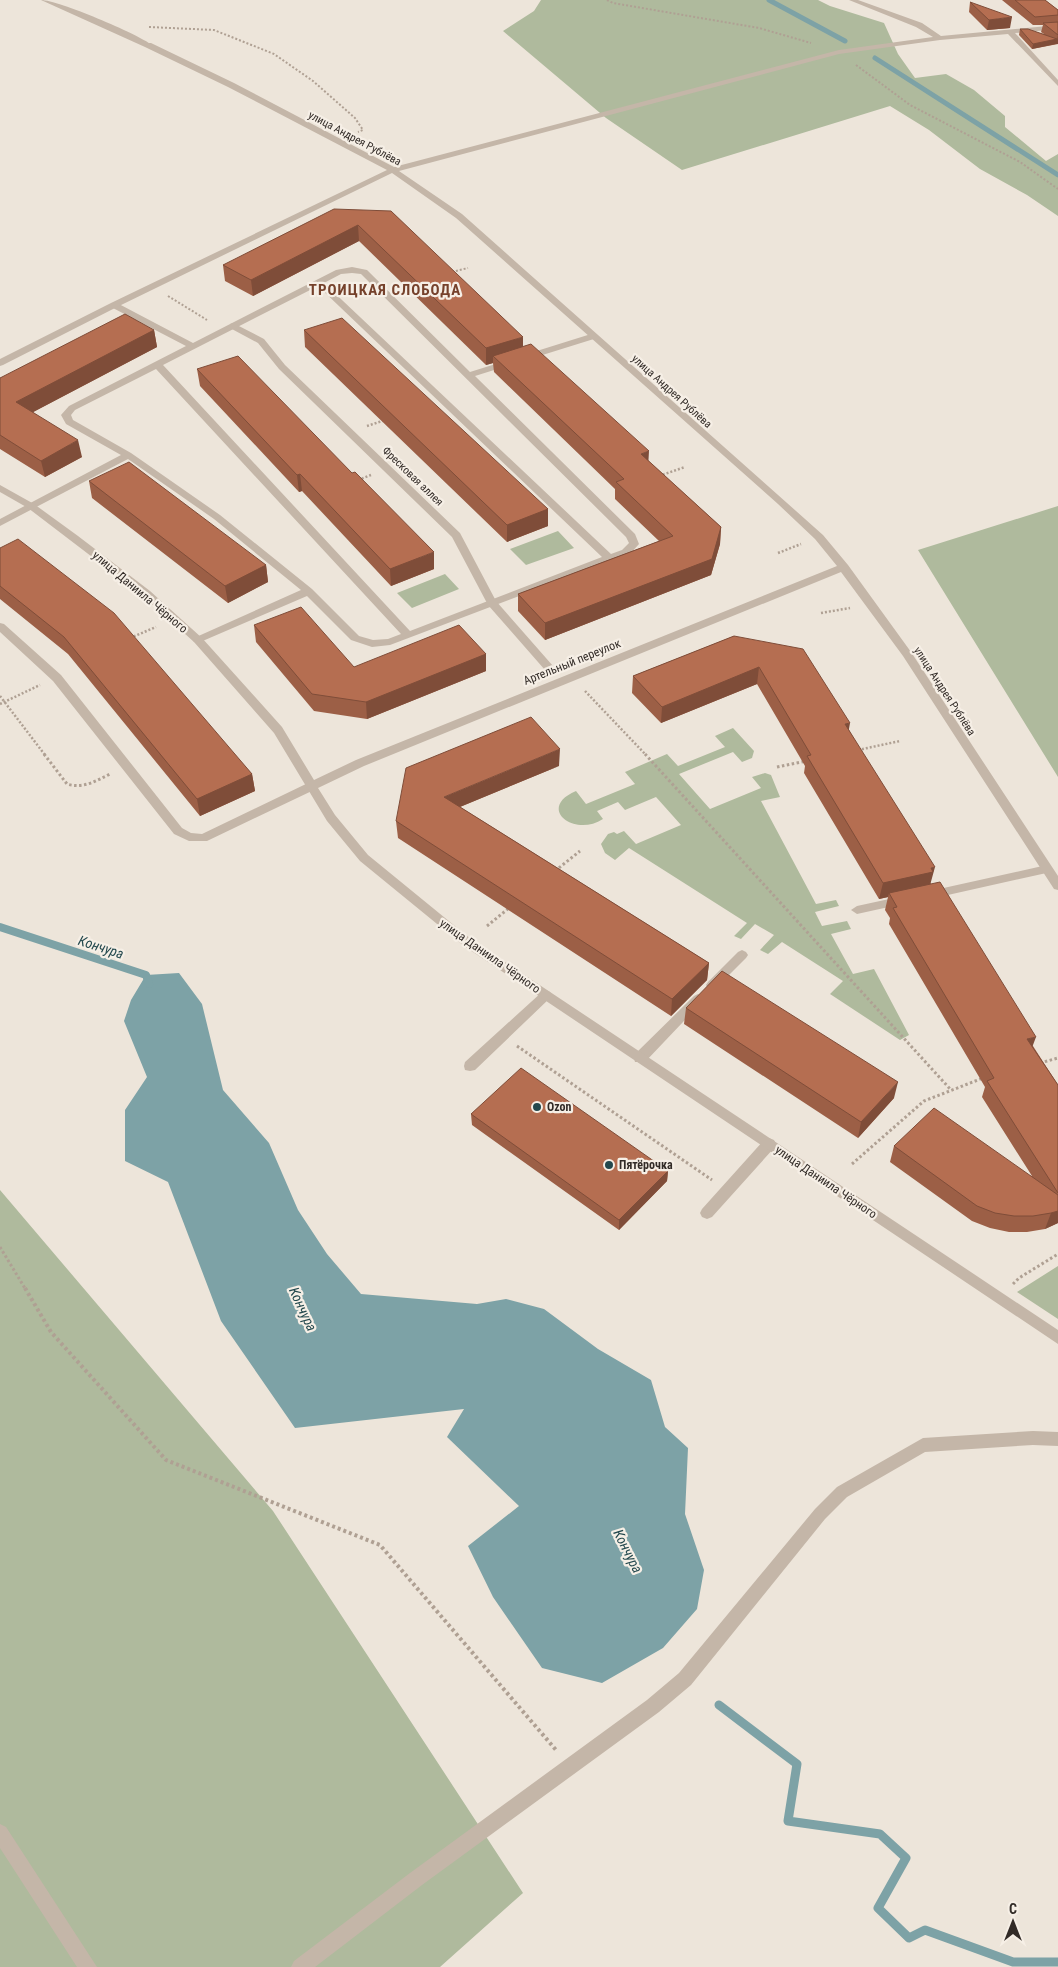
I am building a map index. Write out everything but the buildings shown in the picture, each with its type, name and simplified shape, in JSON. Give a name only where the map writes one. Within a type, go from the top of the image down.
[{"type":"street","name":"улица Андрея Рублёва","points":[[44,0],[94,20],[231,85],[393,170],[459,216],[819,537],[844,567],[908,654],[1058,886]]},
{"type":"street","points":[[852,0],[919,25],[940,38]]},
{"type":"street","points":[[0,363],[114,305],[393,170],[839,52],[940,38],[1058,26]]},
{"type":"street","points":[[1010,32],[1058,84]]},
{"type":"street","points":[[352,270],[364,272],[631,536],[634,544],[626,552],[390,642],[372,644],[355,638],[308,591],[217,517],[128,455],[69,422],[66,415],[72,408],[228,328],[339,272],[352,270]]},
{"type":"street","points":[[318,282],[609,558]]},
{"type":"street","points":[[114,305],[192,346]]},
{"type":"street","name":"Фресковая аллея","points":[[228,328],[261,341],[282,367],[456,535],[492,602],[549,668]]},
{"type":"street","points":[[469,375],[594,336]]},
{"type":"street","points":[[157,364],[408,635]]},
{"type":"street","points":[[0,523],[128,455]]},
{"type":"street","name":"улица Даниила Чёрного","points":[[0,488],[31,506],[146,593],[198,640],[278,730],[331,818],[364,858],[398,888],[468,943],[1058,1338]]},
{"type":"street","name":"Артельный переулок","points":[[0,626],[57,678],[178,831],[189,837],[204,838],[360,763],[844,567]]},
{"type":"street","points":[[198,640],[308,591]]},
{"type":"street","points":[[857,910],[1047,870]]},
{"type":"street","points":[[640,1058],[742,955]]},
{"type":"street","points":[[470,1066],[546,995]]},
{"type":"street","points":[[707,1213],[769,1144]]},
{"type":"street","points":[[300,1967],[416,1879],[653,1706],[685,1679],[820,1514],[842,1492],[923,1446],[1033,1438],[1058,1439]]},
{"type":"street","points":[[0,1833],[88,1967]]},
{"type":"path","points":[[607,0],[613,3],[758,28],[839,52],[910,105],[1020,162],[1058,189]]},
{"type":"path","points":[[149,26],[214,30],[274,54],[313,81],[355,118],[363,130],[338,141]]},
{"type":"path","points":[[449,273],[468,268]]},
{"type":"path","points":[[167,296],[228,328]]},
{"type":"path","points":[[350,432],[387,419]]},
{"type":"path","points":[[658,477],[685,467]]},
{"type":"path","points":[[351,482],[388,469]]},
{"type":"path","points":[[778,553],[809,541]]},
{"type":"path","points":[[821,613],[859,606]]},
{"type":"path","points":[[122,642],[157,626]]},
{"type":"path","points":[[0,704],[57,678]]},
{"type":"path","points":[[585,691],[654,763],[951,1090]]},
{"type":"path","points":[[0,696],[67,784],[74,787],[84,786],[126,766]]},
{"type":"path","points":[[853,751],[900,741]]},
{"type":"path","points":[[777,767],[815,759]]},
{"type":"path","points":[[549,876],[580,851]]},
{"type":"path","points":[[487,926],[510,907]]},
{"type":"path","points":[[502,1036],[728,1191]]},
{"type":"path","points":[[1032,1065],[1058,1058]]},
{"type":"path","points":[[852,1164],[924,1101],[987,1077]]},
{"type":"path","points":[[0,1247],[51,1332],[166,1460],[380,1545],[570,1767]]},
{"type":"path","points":[[1019,1278],[1058,1254]]},
{"type":"green space","points":[[541,0],[818,0],[830,6],[884,23],[898,54],[915,78],[946,74],[974,90],[1005,116],[1005,127],[1046,161],[1058,154],[1058,216],[1027,195],[980,169],[929,130],[890,106],[682,170],[606,118],[503,31],[534,11]]},
{"type":"green space","points":[[1058,506],[1058,777],[918,550]]},
{"type":"green space","points":[[558,531],[574,548],[526,565],[510,549]]},
{"type":"green space","points":[[445,574],[459,589],[412,608],[397,593]]},
{"type":"green space","points":[[733,728],[754,751],[752,758],[742,762],[733,752],[679,774],[710,809],[761,788],[752,777],[765,773],[771,775],[780,797],[761,801],[816,904],[836,900],[839,906],[815,912],[822,926],[847,921],[851,929],[831,934],[853,974],[874,969],[909,1035],[900,1040],[830,994],[843,981],[782,942],[768,954],[760,950],[774,935],[755,924],[741,939],[734,936],[747,923],[629,848],[615,860],[605,853],[601,844],[608,834],[614,832],[617,834],[624,831],[636,844],[681,825],[656,797],[625,810],[618,802],[597,811],[603,819],[592,824],[581,825],[571,823],[559,812],[559,805],[564,798],[576,791],[586,804],[635,784],[625,772],[667,754],[678,766],[725,747],[715,736]]},
{"type":"green space","points":[[0,1190],[273,1511],[523,1893],[440,1967],[0,1967]]},
{"type":"green space","points":[[1058,1266],[1058,1319],[1017,1292]]},
{"type":"water","points":[[179,973],[202,1004],[223,1090],[269,1143],[298,1210],[327,1254],[361,1294],[477,1304],[506,1299],[544,1309],[598,1349],[651,1380],[665,1427],[688,1448],[685,1514],[704,1570],[697,1609],[663,1648],[602,1683],[542,1668],[493,1597],[468,1546],[519,1506],[447,1437],[464,1409],[295,1428],[221,1321],[168,1182],[125,1161],[125,1110],[147,1077],[124,1021],[131,1000],[146,975]]},
{"type":"waterway","points":[[769,0],[845,41]]},
{"type":"waterway","points":[[875,58],[1058,175]]},
{"type":"waterway","name":"Кончура","points":[[0,927],[146,975],[149,984]]},
{"type":"waterway","name":"Кончура","points":[[719,1705],[797,1764],[788,1821],[880,1834],[906,1858],[878,1908],[909,1938],[925,1930],[1013,1962],[1058,1962]]},
{"type":"place","name":"Ozon","points":[[537,1107]]},
{"type":"place","name":"Пятёрочка","points":[[609,1165]]},
{"type":"district","name":"ТРОИЦКАЯ СЛОБОДА","points":[[385,290]]}]
